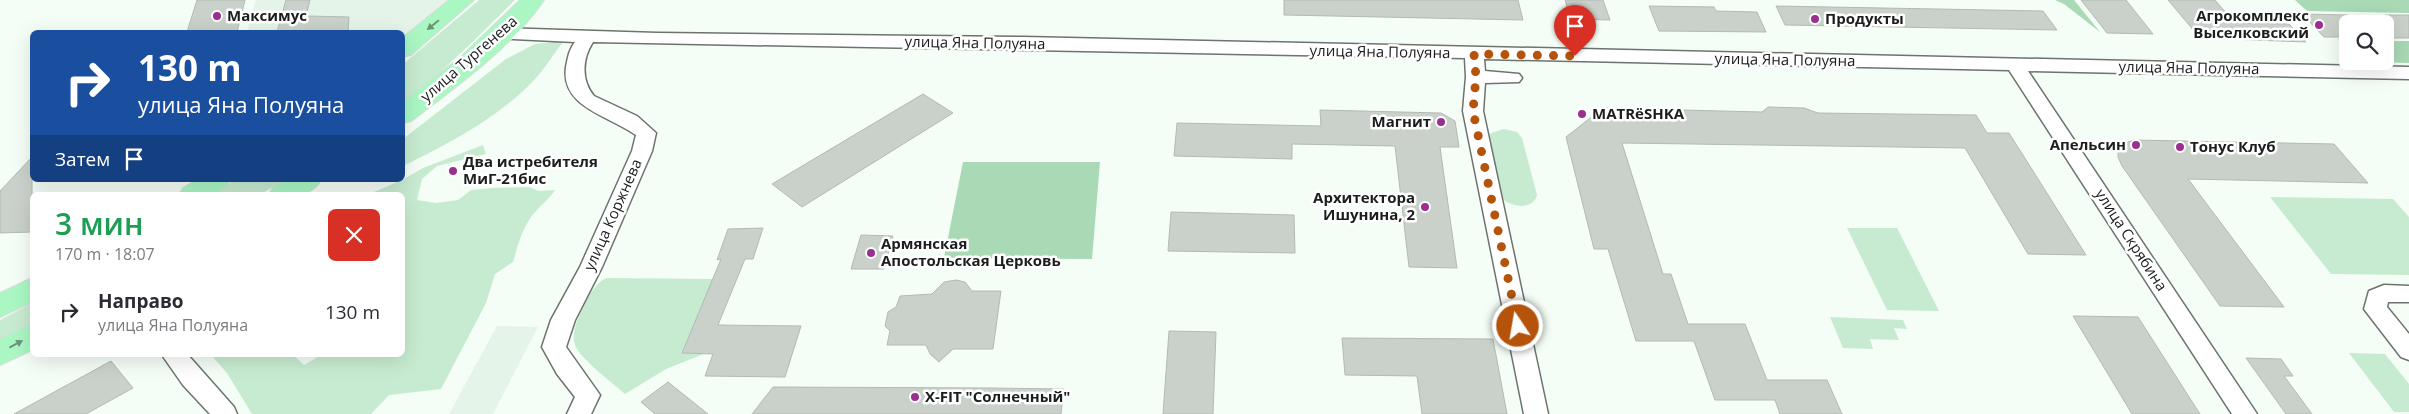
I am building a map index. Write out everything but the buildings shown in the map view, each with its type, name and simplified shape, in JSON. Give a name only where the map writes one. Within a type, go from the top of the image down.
[{"type":"main road","points":[[405,48],[463,0]]},
{"type":"main road","name":"улица Тургенева","points":[[405,113],[452,78],[500,34],[533,0]]},
{"type":"main road","points":[[198,192],[214,182]]},
{"type":"main road","points":[[288,192],[305,182]]},
{"type":"main road","points":[[0,306],[30,291]]},
{"type":"main road","points":[[0,353],[30,337]]},
{"type":"street","name":"улица Яна Полуяна","points":[[500,34],[587,37],[1024,43],[2409,73]]},
{"type":"street","name":"улица Коржнева","points":[[579,414],[588,395],[565,367],[554,347],[563,320],[591,267],[642,151],[646,133],[630,121],[587,100],[574,79],[578,51],[587,37]]},
{"type":"street","points":[[1474,54],[1476,77],[1473,111],[1536,414]]},
{"type":"street","name":"улица Скрябина","points":[[2018,65],[2030,88],[2245,414]]},
{"type":"street","points":[[1476,77],[1512,78]]},
{"type":"street","points":[[2409,294],[2384,293],[2377,297],[2375,302],[2375,309],[2409,351]]},
{"type":"street","points":[[176,357],[225,414]]},
{"type":"shaded area","points":[[256,0],[447,0],[405,34],[405,30],[248,30]]},
{"type":"shaded area","points":[[497,326],[538,327],[493,414],[449,414]]},
{"type":"green space","points":[[479,0],[515,0],[447,66],[405,100],[405,62]]},
{"type":"green space","points":[[2055,0],[2074,0],[2100,32],[2064,4]]},
{"type":"green space","points":[[2295,0],[2409,0],[2409,13],[2307,11]]},
{"type":"green space","points":[[564,41],[536,78],[507,105],[474,128],[405,165],[405,137],[506,59],[535,44]]},
{"type":"green space","points":[[2394,41],[2409,41],[2409,63],[2394,63]]},
{"type":"green space","points":[[1504,129],[1517,132],[1522,138],[1537,195],[1535,200],[1526,205],[1510,204],[1502,198],[1489,137],[1491,133]]},
{"type":"green space","points":[[483,145],[486,154],[437,166],[422,179],[417,200],[436,203],[458,200],[471,190],[493,188],[529,187],[539,191],[555,190],[531,216],[524,229],[513,262],[495,274],[486,303],[441,389],[389,395],[371,414],[252,414],[227,373],[213,357],[295,357],[304,365],[318,357],[405,357],[405,192],[374,192],[397,182],[405,182],[405,178],[423,168]]},
{"type":"green space","points":[[963,162],[1100,162],[1092,259],[944,258]]},
{"type":"green space","points":[[232,182],[282,182],[264,192],[216,192]]},
{"type":"green space","points":[[2270,197],[2393,199],[2409,217],[2409,275],[2331,274]]},
{"type":"green space","points":[[1847,228],[1897,228],[1939,311],[1887,310]]},
{"type":"green space","points":[[606,278],[713,279],[682,352],[706,353],[666,369],[625,394],[583,357],[578,351],[574,340],[576,326],[587,299],[595,287]]},
{"type":"green space","points":[[30,304],[30,325],[0,341],[0,320]]},
{"type":"green space","points":[[1830,317],[1903,320],[1907,329],[1894,328],[1899,340],[1870,339],[1873,349],[1843,348]]},
{"type":"green space","points":[[2349,353],[2385,354],[2409,384],[2409,412],[2394,412]]},
{"type":"place","name":"Максимус","points":[[217,16]]},
{"type":"place","name":"Продукты","points":[[1815,19]]},
{"type":"place","name":"Агрокомплекс Выселковский","points":[[2319,25]]},
{"type":"place","name":"MATRёSHKA","points":[[1582,114]]},
{"type":"place","name":"Магнит","points":[[1441,122]]},
{"type":"place","name":"Апельсин","points":[[2136,145]]},
{"type":"place","name":"Тонус Клуб","points":[[2180,147]]},
{"type":"place","name":"Два истребителя МиГ-21бис","points":[[453,171]]},
{"type":"place","name":"Архитектора Ишунина, 2","points":[[1425,207]]},
{"type":"place","name":"Армянская Апостольская Церковь","points":[[871,253]]},
{"type":"place","name":"X-FIT \"Солнечный\"","points":[[915,397]]},
{"type":"route","points":[[1518,326],[1473,111],[1476,77],[1474,54],[1575,56]]}]
